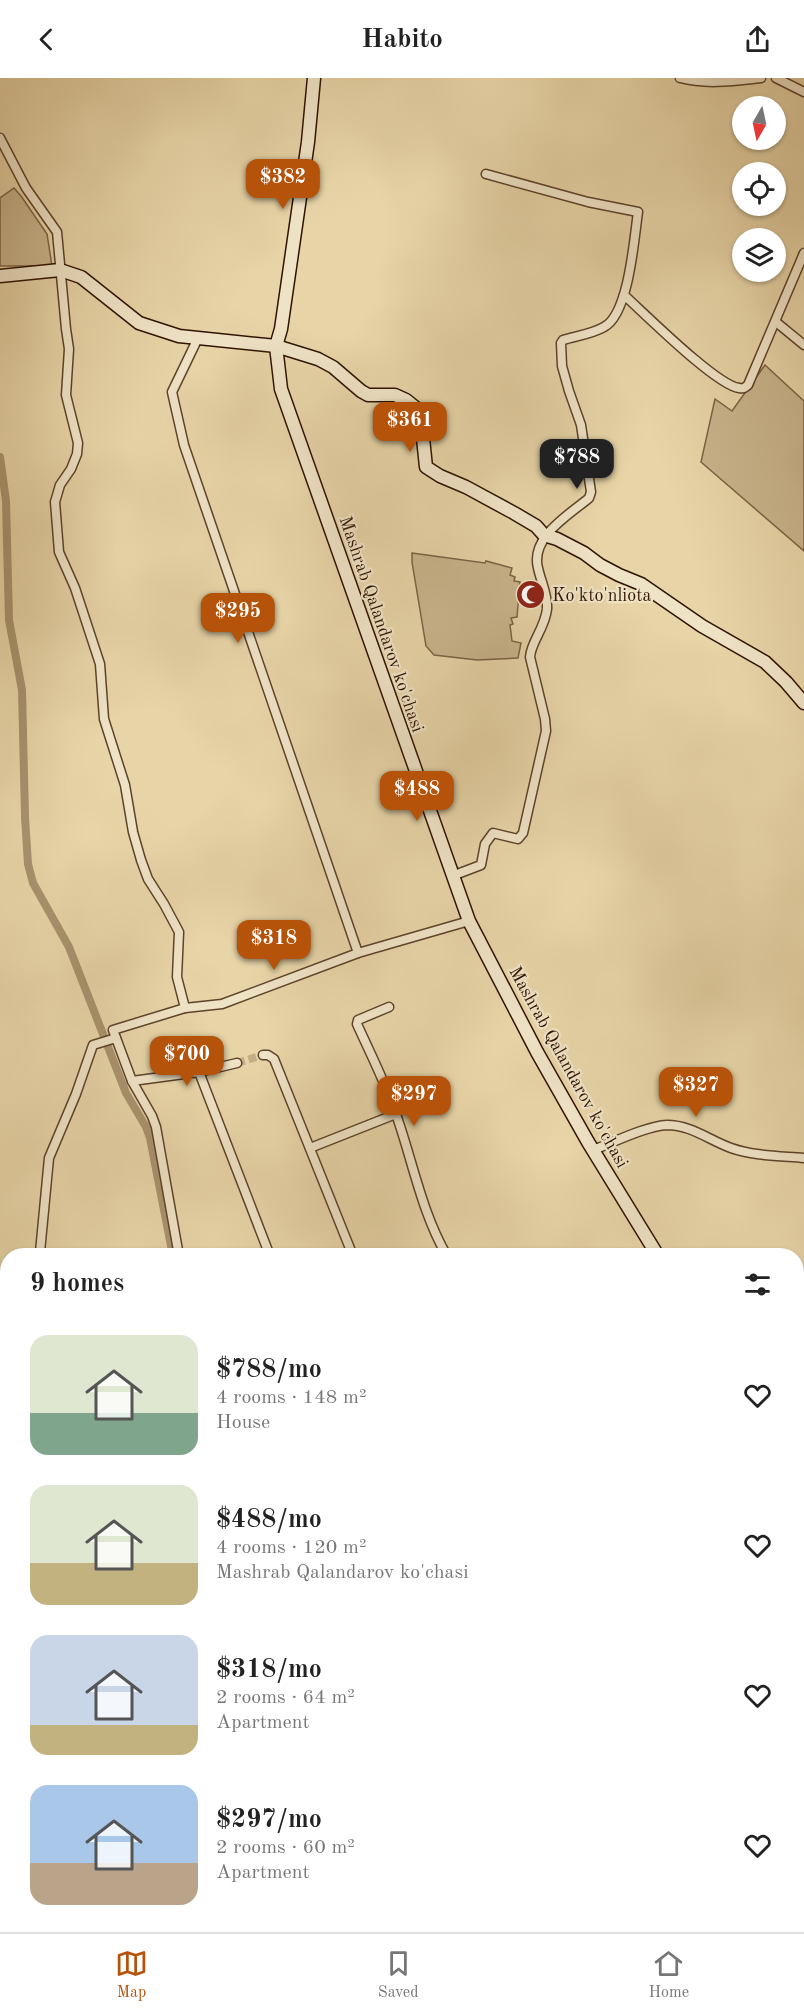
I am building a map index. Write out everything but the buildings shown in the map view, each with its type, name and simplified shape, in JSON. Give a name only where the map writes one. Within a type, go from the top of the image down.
[{"type":"main road","points":[[276,346],[281,329],[307,153],[314,78]]},
{"type":"main road","points":[[0,276],[60,270],[81,277],[139,322],[179,336],[276,346],[318,358],[368,395],[395,395],[406,400],[416,408],[422,419],[426,467],[514,513],[536,526],[544,535],[557,539],[584,553],[609,570],[641,584],[702,626],[765,662],[804,703]]},
{"type":"main road","name":"Mashrab Qalandarov ko'chasi","points":[[276,346],[282,389],[288,410],[469,921],[537,1052],[653,1248]]},
{"type":"street","points":[[680,78],[713,82],[761,78]]},
{"type":"street","points":[[776,78],[804,92]]},
{"type":"street","points":[[0,138],[26,188],[57,232],[70,362],[66,395],[78,442],[77,454],[71,469],[60,485],[55,502],[59,552],[75,588],[100,664],[104,719],[125,785],[133,832],[141,860],[148,879],[179,932],[177,977],[185,1008]]},
{"type":"street","points":[[452,876],[481,865],[485,844],[493,833],[518,839],[523,833],[546,731],[530,657],[543,627],[546,612],[545,593],[536,560],[544,535],[591,495],[581,425],[568,391],[562,366],[562,341],[605,327],[616,314],[624,295],[638,212],[588,202],[486,174]]},
{"type":"street","points":[[624,295],[681,348],[725,382],[743,388],[748,385],[804,253]]},
{"type":"street","points":[[776,322],[804,345]]},
{"type":"street","points":[[198,338],[172,392],[184,445],[358,953]]},
{"type":"street","points":[[178,1248],[156,1127],[132,1081],[114,1039],[113,1030],[185,1008],[222,1004],[358,953],[469,921]]},
{"type":"street","points":[[388,1007],[358,1020],[357,1024],[396,1114],[425,1207],[442,1248]]},
{"type":"street","points":[[40,1248],[49,1158],[76,1094],[93,1045],[114,1039]]},
{"type":"street","points":[[263,1055],[274,1059],[350,1248]]},
{"type":"street","points":[[132,1081],[199,1072],[237,1064]]},
{"type":"street","points":[[199,1072],[267,1248]]},
{"type":"street","points":[[310,1148],[396,1114]]},
{"type":"street","points":[[593,1150],[630,1135],[664,1125],[681,1126],[732,1148],[804,1158]]},
{"type":"shaded area","points":[[14,188],[47,234],[52,266],[0,266],[0,198]]},
{"type":"shaded area","points":[[765,365],[804,401],[804,551],[701,462],[715,399],[732,411]]},
{"type":"shaded area","points":[[412,553],[485,563],[486,561],[512,568],[510,575],[515,577],[514,581],[520,582],[517,617],[511,618],[513,624],[510,625],[512,641],[521,643],[518,658],[477,660],[434,655],[426,646]]},
{"type":"waterway","points":[[0,457],[6,501],[9,620],[22,690],[28,864],[33,883],[69,947],[126,1093],[146,1127],[171,1248]]},
{"type":"tunnel","points":[[237,1063],[263,1055]]},
{"type":"place","name":"Ko'kto'nliota","points":[[531,595]]}]
